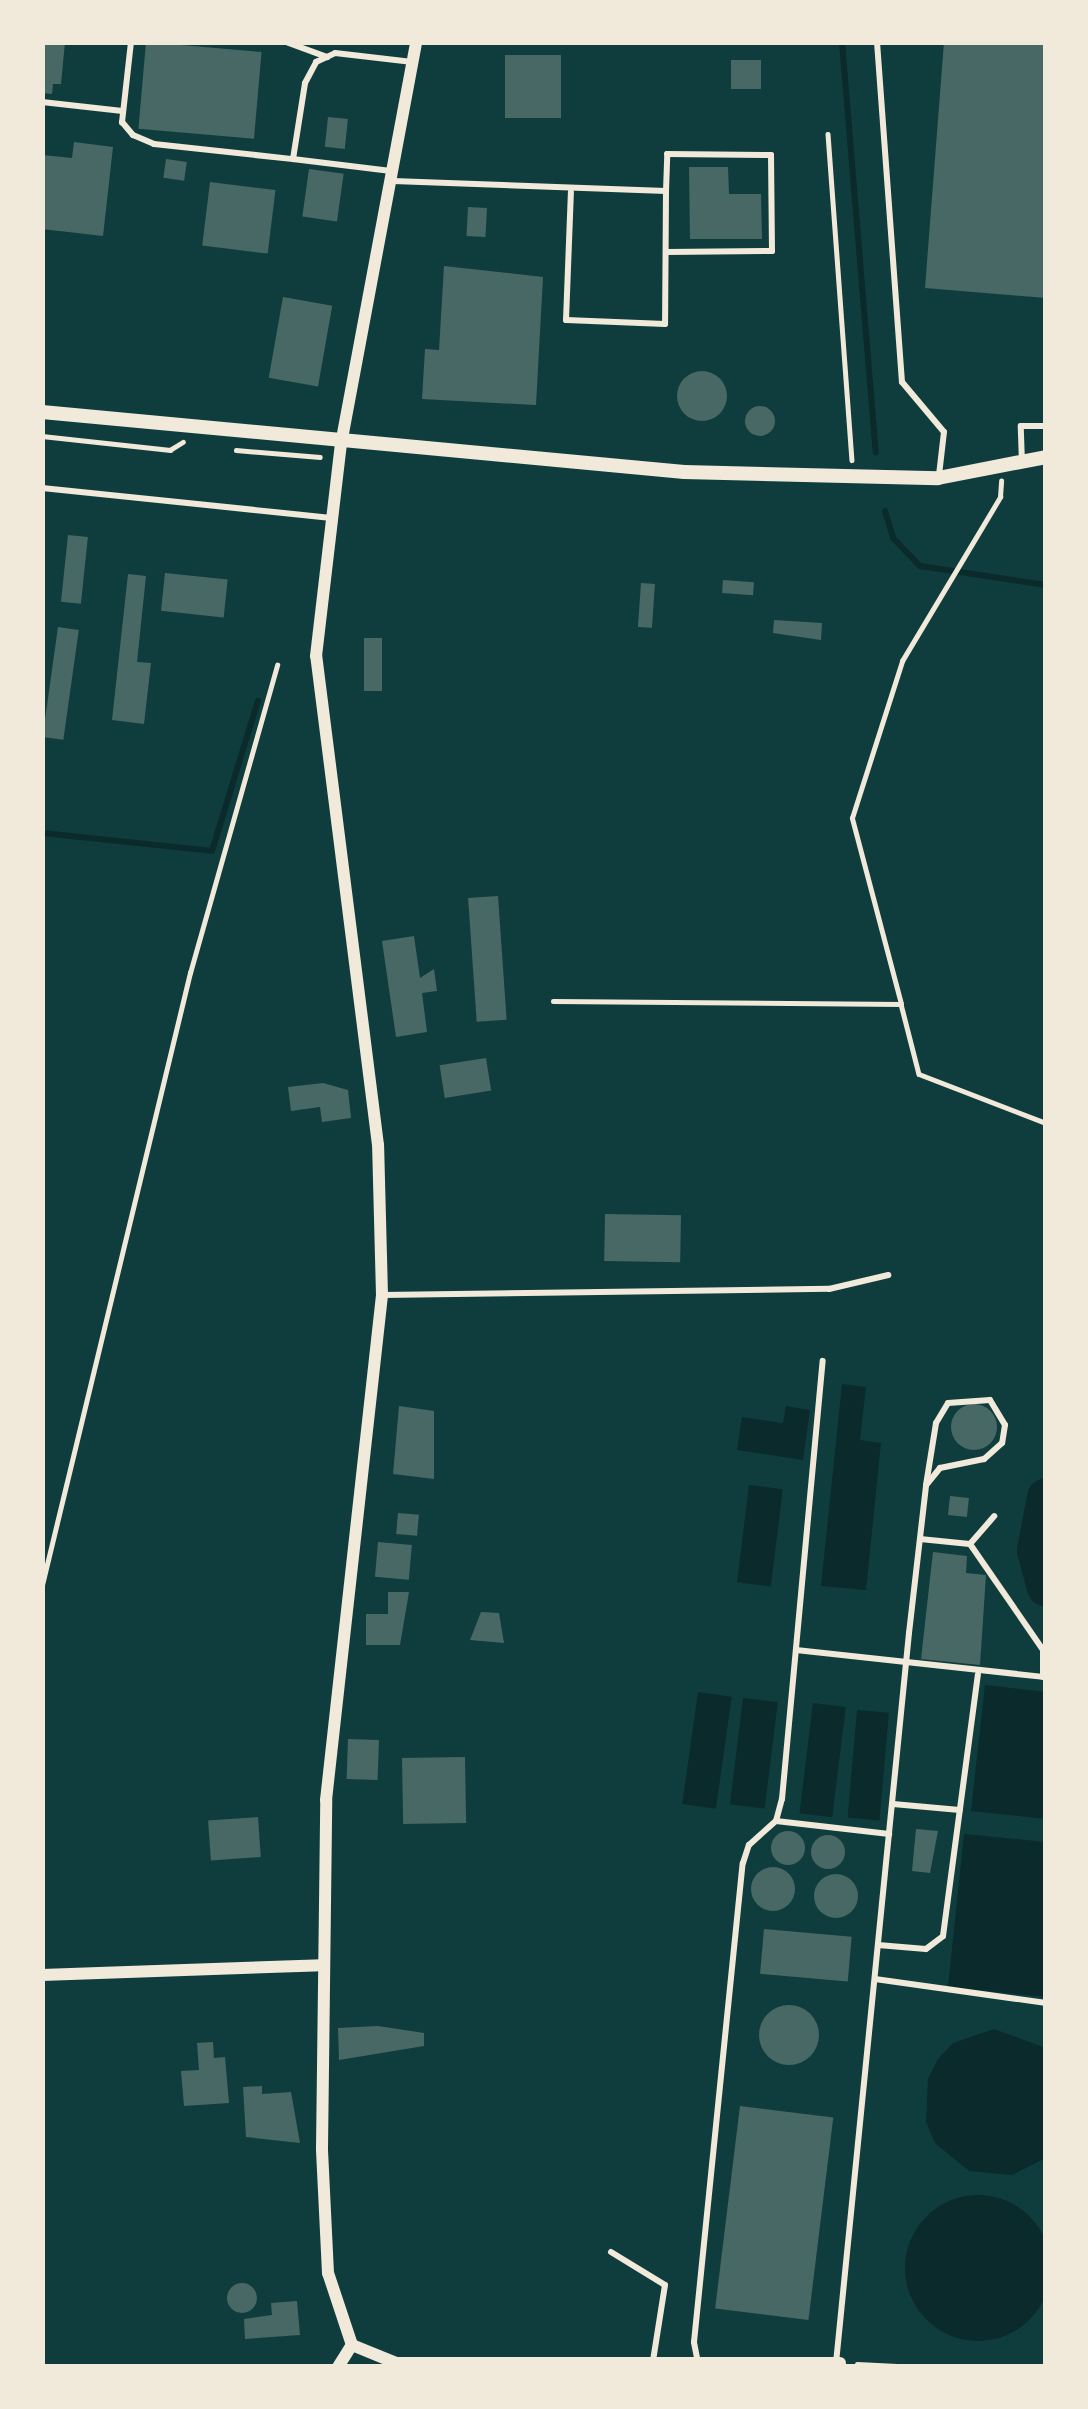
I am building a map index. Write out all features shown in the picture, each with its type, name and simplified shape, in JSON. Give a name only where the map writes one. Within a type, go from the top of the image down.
[{"type":"street","points":[[352,2345],[328,2273],[322,1965],[326,1800],[382,1294],[378,1145],[316,682],[341,444],[416,42]]},
{"type":"street","points":[[42,412],[341,444],[852,478],[938,478],[1001,471],[1046,457]]},
{"type":"street","points":[[42,1975],[322,1965]]},
{"type":"street","points":[[352,2345],[396,2362],[838,2363]]},
{"type":"street","points":[[338,2367],[352,2345]]},
{"type":"lane","points":[[131,42],[123,111],[133,135],[154,144],[394,177],[571,192],[666,191]]},
{"type":"lane","points":[[286,42],[327,57],[413,63]]},
{"type":"lane","points":[[877,42],[902,382],[944,432],[938,478]]},
{"type":"lane","points":[[292,160],[305,83],[327,57]]},
{"type":"lane","points":[[42,102],[123,111]]},
{"type":"lane","points":[[571,192],[566,320],[665,324],[667,154],[771,155],[772,251],[667,252]]},
{"type":"lane","points":[[1023,464],[1021,426],[1046,426]]},
{"type":"lane","points":[[42,488],[331,518]]},
{"type":"lane","points":[[382,1294],[829,1289],[888,1275]]},
{"type":"lane","points":[[699,2366],[694,2342],[743,1863],[748,1845],[776,1821],[824,1361]]},
{"type":"lane","points":[[838,2363],[926,1485],[936,1424],[948,1403],[990,1400],[1005,1425],[1002,1443],[984,1459],[940,1468],[926,1485]]},
{"type":"lane","points":[[970,1544],[994,1516]]},
{"type":"lane","points":[[796,1650],[907,1667],[1044,1677],[1043,1650],[970,1544],[920,1539]]},
{"type":"lane","points":[[878,1946],[926,1949],[943,1936],[978,1674]]},
{"type":"lane","points":[[893,1804],[961,1810]]},
{"type":"lane","points":[[776,1821],[889,1834]]},
{"type":"lane","points":[[875,1979],[1046,2003]]},
{"type":"lane","points":[[611,2252],[664,2285],[652,2365]]},
{"type":"path","points":[[828,134],[852,478]]},
{"type":"path","points":[[42,436],[170,451],[183,442],[207,446]]},
{"type":"path","points":[[230,449],[311,460],[341,444]]},
{"type":"path","points":[[1001,471],[1000,497],[902,662],[852,818],[920,1074],[1046,1123]]},
{"type":"path","points":[[42,1585],[201,928],[277,664]]},
{"type":"path","points":[[553,1001],[901,1004]]},
{"type":"path","points":[[838,2363],[917,2367]]},
{"type":"water","points":[[842,1384],[866,1387],[860,1440],[881,1443],[866,1590],[821,1586]]},
{"type":"water","points":[[786,1406],[810,1410],[803,1460],[737,1450],[742,1417],[783,1423]]},
{"type":"water","points":[[749,1485],[783,1489],[771,1586],[737,1582]]},
{"type":"water","points":[[985,1685],[1046,1692],[1046,1819],[971,1811]]},
{"type":"water","points":[[698,1692],[732,1697],[716,1809],[682,1804]]},
{"type":"water","points":[[743,1698],[778,1702],[765,1808],[730,1804]]},
{"type":"water","points":[[813,1703],[846,1707],[832,1817],[799,1813]]},
{"type":"water","points":[[857,1710],[889,1713],[879,1820],[848,1818]]},
{"type":"water","points":[[964,1834],[1046,1842],[1046,1997],[948,1987]]},
{"type":"water","points":[[994,2029],[1046,2048],[1046,2158],[1012,2175],[969,2171],[935,2143],[926,2122],[928,2079],[938,2059],[953,2043]]},
{"type":"water","points":[[978,2195],[1006,2201],[1030,2216],[1045,2240],[1051,2268],[1045,2296],[1030,2320],[1006,2335],[978,2341],[950,2335],[926,2320],[911,2296],[905,2268],[911,2240],[926,2216],[950,2201]]},
{"type":"building","points":[[42,42],[65,42],[61,84],[53,84],[52,94],[42,93]]},
{"type":"building","points":[[146,42],[262,52],[254,139],[138,129]]},
{"type":"building","points":[[944,42],[1046,42],[1046,298],[925,288]]},
{"type":"building","points":[[505,55],[561,55],[561,118],[505,118]]},
{"type":"building","points":[[731,60],[761,60],[761,89],[731,89]]},
{"type":"building","points":[[328,117],[348,119],[345,149],[325,147]]},
{"type":"building","points":[[74,142],[113,147],[103,236],[42,229],[42,155],[72,158]]},
{"type":"building","points":[[166,159],[187,162],[184,181],[163,178]]},
{"type":"building","points":[[689,167],[728,167],[729,194],[761,194],[762,239],[690,239]]},
{"type":"building","points":[[309,169],[344,174],[337,221],[302,217]]},
{"type":"building","points":[[210,182],[276,190],[268,254],[202,246]]},
{"type":"building","points":[[468,207],[487,208],[485,237],[466,236]]},
{"type":"building","points":[[444,266],[543,277],[536,405],[422,399],[425,349],[439,350]]},
{"type":"building","points":[[283,297],[332,306],[318,386],[269,378]]},
{"type":"building","points":[[702,371],[720,378],[727,396],[720,414],[702,421],[684,414],[677,396],[684,378]]},
{"type":"building","points":[[760,406],[775,421],[760,436],[745,421]]},
{"type":"building","points":[[68,535],[88,537],[81,604],[61,602]]},
{"type":"building","points":[[165,573],[228,580],[224,617],[161,611]]},
{"type":"building","points":[[128,574],[146,576],[137,662],[151,663],[144,724],[112,720]]},
{"type":"building","points":[[723,580],[754,582],[753,595],[722,593]]},
{"type":"building","points":[[641,583],[655,584],[652,628],[638,627]]},
{"type":"building","points":[[774,620],[822,623],[821,640],[773,633]]},
{"type":"building","points":[[58,627],[79,630],[63,740],[43,737]]},
{"type":"building","points":[[364,638],[382,638],[382,691],[364,691]]},
{"type":"building","points":[[498,896],[507,1020],[477,1022],[468,898]]},
{"type":"building","points":[[414,936],[420,978],[434,969],[437,991],[422,993],[427,1032],[396,1037],[382,941]]},
{"type":"building","points":[[486,1058],[491,1091],[445,1098],[440,1065]]},
{"type":"building","points":[[323,1083],[348,1090],[351,1118],[322,1122],[320,1107],[291,1111],[288,1087]]},
{"type":"building","points":[[605,1214],[681,1215],[680,1262],[604,1261]]},
{"type":"building","points":[[974,1404],[990,1411],[997,1427],[990,1443],[974,1450],[958,1443],[951,1427],[958,1411]]},
{"type":"building","points":[[399,1406],[434,1411],[434,1479],[393,1474]]},
{"type":"building","points":[[950,1496],[969,1498],[967,1517],[948,1515]]},
{"type":"building","points":[[398,1513],[419,1515],[417,1536],[396,1534]]},
{"type":"building","points":[[378,1542],[412,1545],[409,1580],[375,1577]]},
{"type":"building","points":[[933,1552],[967,1556],[966,1573],[986,1575],[980,1665],[921,1659]]},
{"type":"building","points":[[388,1592],[409,1592],[400,1645],[366,1645],[366,1614],[388,1614]]},
{"type":"building","points":[[481,1612],[499,1613],[504,1643],[470,1640]]},
{"type":"building","points":[[348,1739],[379,1740],[378,1780],[347,1779]]},
{"type":"building","points":[[465,1757],[466,1823],[403,1824],[402,1758]]},
{"type":"building","points":[[258,1817],[261,1857],[211,1860],[208,1820]]},
{"type":"building","points":[[916,1829],[938,1831],[930,1873],[912,1871]]},
{"type":"building","points":[[788,1831],[800,1836],[805,1848],[800,1860],[788,1865],[776,1860],[771,1848],[776,1836]]},
{"type":"building","points":[[828,1835],[840,1840],[845,1852],[840,1864],[828,1869],[816,1864],[811,1852],[816,1840]]},
{"type":"building","points":[[773,1867],[788,1874],[795,1889],[788,1904],[773,1911],[758,1904],[751,1889],[758,1874]]},
{"type":"building","points":[[836,1874],[851,1881],[858,1896],[851,1911],[836,1918],[821,1911],[814,1896],[821,1881]]},
{"type":"building","points":[[764,1929],[852,1937],[848,1981],[760,1974]]},
{"type":"building","points":[[789,2005],[810,2014],[819,2035],[810,2056],[789,2065],[768,2056],[759,2035],[768,2014]]},
{"type":"building","points":[[378,2026],[424,2033],[424,2046],[339,2060],[338,2028]]},
{"type":"building","points":[[213,2042],[214,2058],[225,2057],[229,2103],[184,2106],[181,2071],[199,2070],[197,2043]]},
{"type":"building","points":[[262,2086],[262,2094],[291,2092],[300,2143],[246,2137],[243,2087]]},
{"type":"building","points":[[740,2106],[833,2117],[808,2320],[715,2308]]},
{"type":"building","points":[[242,2283],[253,2287],[257,2298],[253,2309],[242,2313],[231,2309],[227,2298],[231,2287]]},
{"type":"building","points":[[297,2301],[300,2335],[245,2339],[244,2319],[272,2315],[271,2303]]},
{"type":"waterway","points":[[842,42],[876,453]]},
{"type":"waterway","points":[[885,511],[893,538],[920,566],[1046,585]]},
{"type":"waterway","points":[[42,833],[212,851],[258,701]]},
{"type":"waterway","points":[[1046,1497],[1036,1550],[1046,1587]]}]
